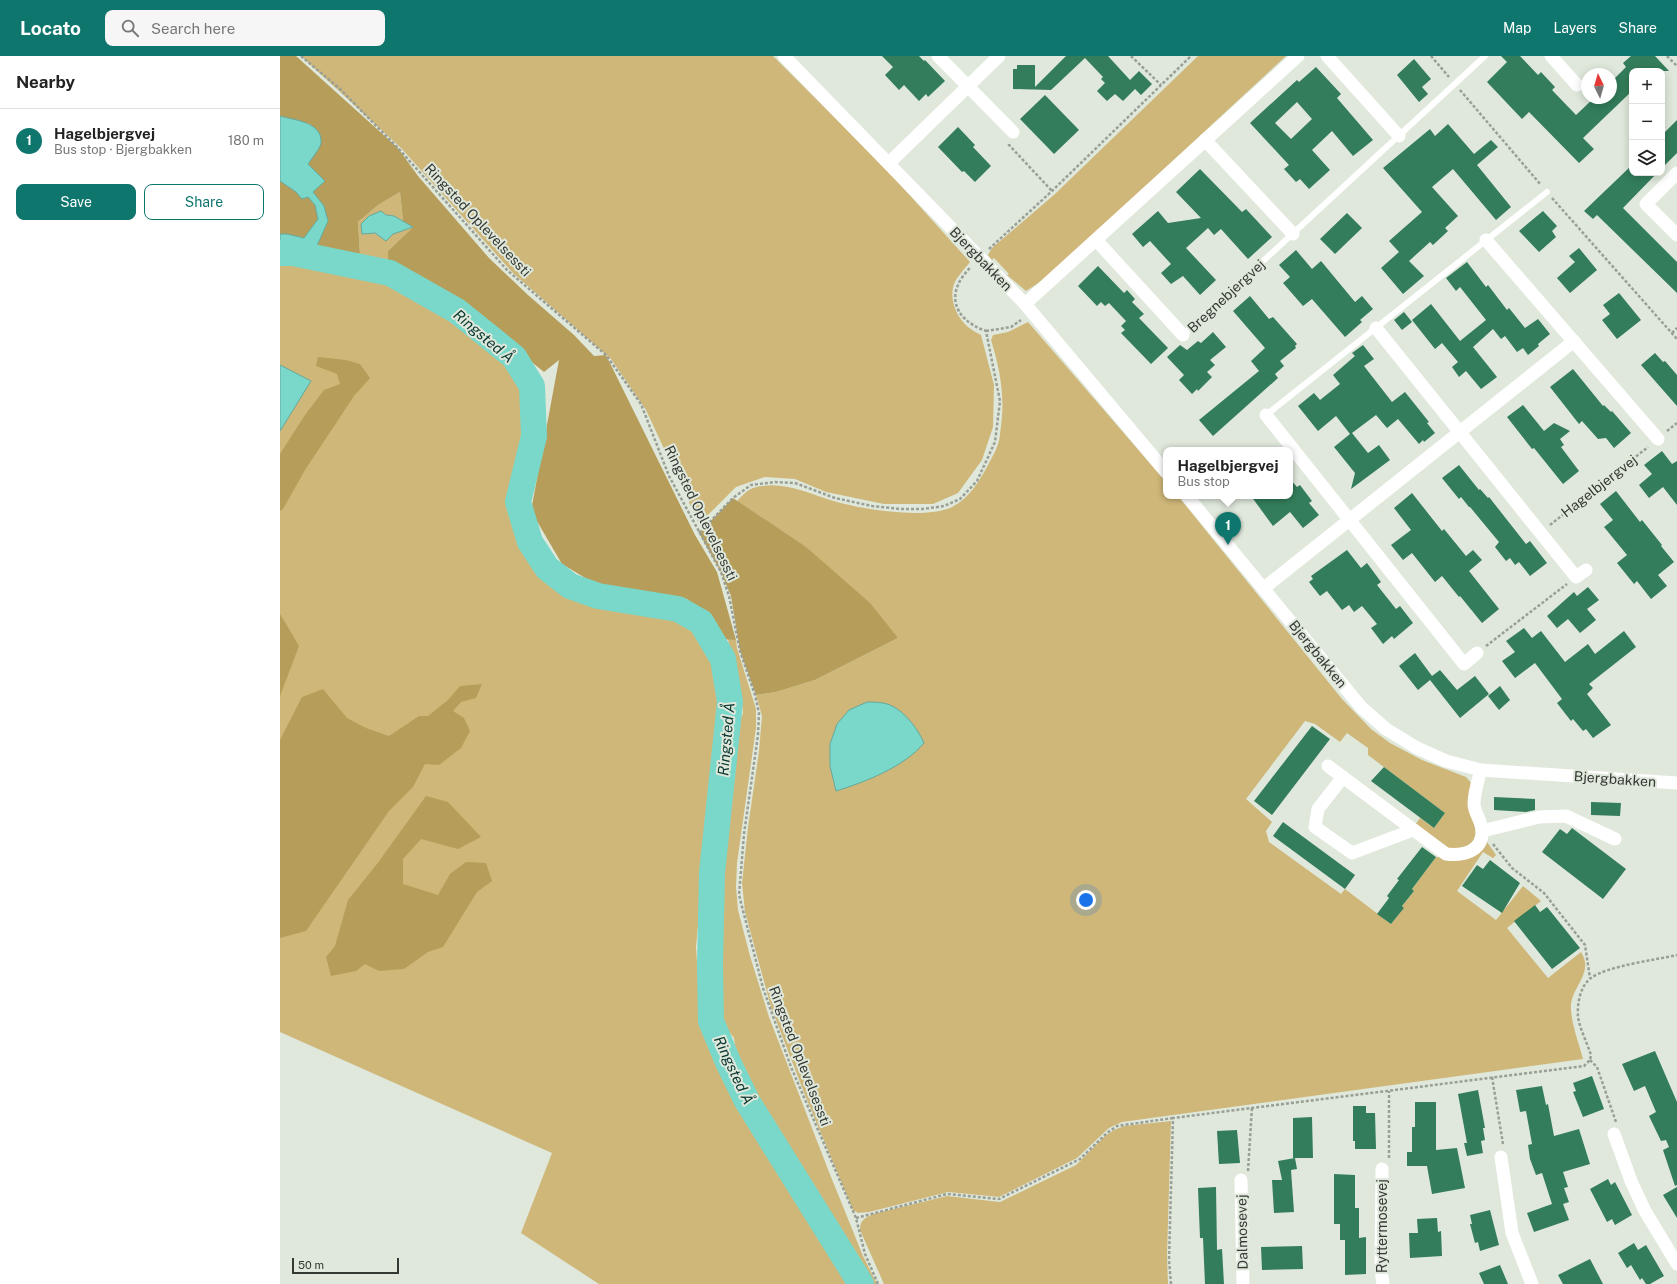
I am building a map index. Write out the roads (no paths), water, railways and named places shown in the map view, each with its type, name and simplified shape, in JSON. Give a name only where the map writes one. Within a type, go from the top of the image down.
[{"type":"street","name":"Bjergbakken","points":[[784,56],[1028,308],[1163,468]]},
{"type":"street","points":[[938,56],[1013,132]]},
{"type":"street","points":[[889,163],[999,56]]},
{"type":"street","points":[[1028,308],[1096,240],[1298,56]]},
{"type":"street","points":[[1327,56],[1399,136]]},
{"type":"street","points":[[1551,56],[1577,85]]},
{"type":"street","points":[[1205,140],[1293,234]]},
{"type":"street","points":[[1677,173],[1646,204],[1677,235]]},
{"type":"street","name":"Bregnebjergvej","points":[[1096,240],[1183,335]]},
{"type":"street","points":[[1486,240],[1658,439]]},
{"type":"street","points":[[1376,328],[1540,533],[1581,574]]},
{"type":"street","points":[[1264,588],[1574,341]]},
{"type":"street","points":[[1266,415],[1291,447]]},
{"type":"street","points":[[1293,449],[1464,664],[1476,654]]},
{"type":"street","name":"Bjergbakken","points":[[1190,499],[1361,707],[1386,729],[1417,748],[1446,761],[1481,770],[1677,783]]},
{"type":"street","points":[[1328,766],[1446,854],[1458,856],[1470,852],[1479,844],[1482,831],[1474,806],[1474,795],[1481,770]]},
{"type":"street","points":[[1343,777],[1318,809],[1315,827],[1352,853],[1413,830]]},
{"type":"street","points":[[1482,831],[1539,817],[1566,816],[1615,839]]},
{"type":"street","points":[[1614,1134],[1631,1181],[1642,1205],[1677,1264]]},
{"type":"street","points":[[1500,1157],[1512,1233],[1532,1284]]},
{"type":"street","name":"Ryttermosevej","points":[[1382,1169],[1381,1269],[1383,1284]]},
{"type":"street","name":"Dalmosevej","points":[[1241,1180],[1243,1284]]},
{"type":"lane","name":"Bregnebjergvej","points":[[1183,335],[1485,56]]},
{"type":"lane","points":[[1266,415],[1547,192]]},
{"type":"water","points":[[280,116],[313,126],[320,136],[321,143],[318,151],[308,164],[325,181],[313,192],[324,206],[328,221],[316,248],[280,247],[280,234],[304,238],[318,219],[315,205],[308,197],[302,199],[296,192],[280,181]]},
{"type":"water","points":[[381,211],[386,215],[394,216],[413,227],[393,234],[386,241],[375,233],[362,234],[361,224],[369,216]]},
{"type":"water","points":[[280,365],[311,381],[280,431]]},
{"type":"water","points":[[867,702],[883,703],[896,708],[913,724],[924,743],[916,752],[883,773],[836,791],[830,766],[830,744],[837,724],[849,710]]},
{"type":"waterway","name":"Ringsted Å","points":[[280,253],[293,253],[390,273],[457,311],[514,357],[532,386],[534,436],[518,502],[530,542],[547,568],[570,586],[598,596],[678,609],[701,622],[723,659],[730,702],[712,873],[710,965],[711,1021],[728,1062],[747,1101],[861,1284]]},
{"type":"place","name":"Hagelbjergvej","points":[[1228,545]]}]
